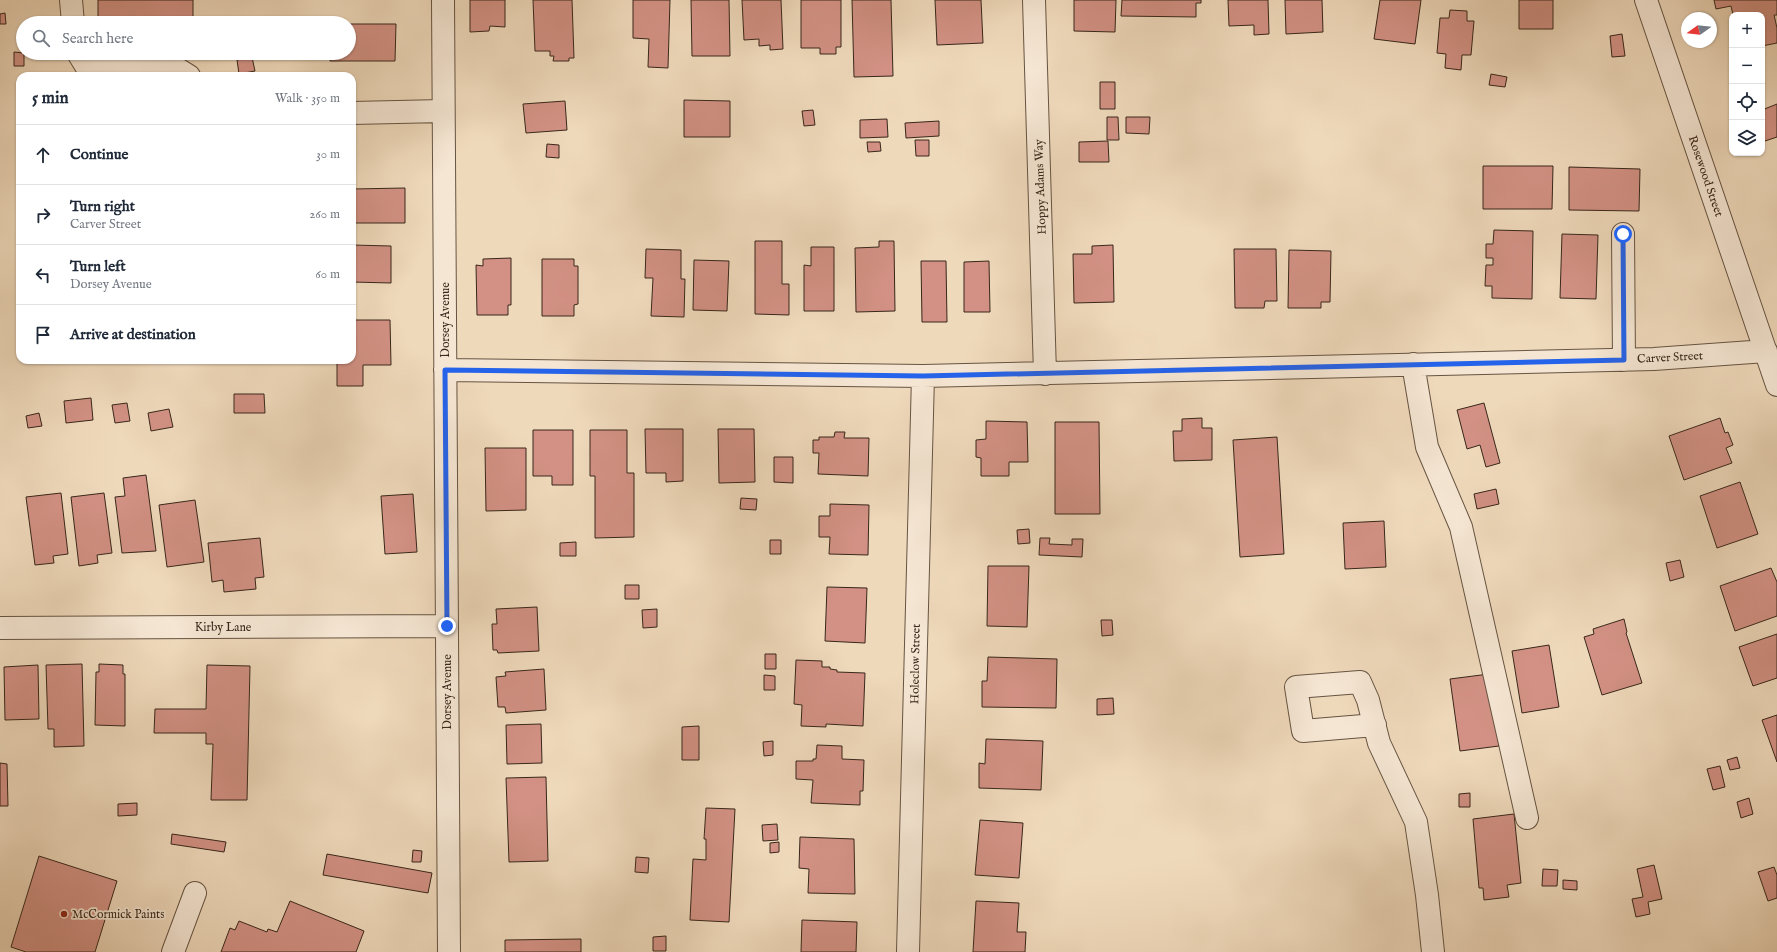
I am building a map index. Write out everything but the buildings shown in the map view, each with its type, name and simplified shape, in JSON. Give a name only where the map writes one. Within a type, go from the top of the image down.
[{"type":"street","points":[[71,0],[72,16]]},
{"type":"street","name":"Dorsey Avenue","points":[[442,0],[449,952]]},
{"type":"street","name":"Hoppy Adams Way","points":[[1034,0],[1046,374]]},
{"type":"street","name":"Rosewood Street","points":[[1646,0],[1777,385]]},
{"type":"street","points":[[82,60],[86,66],[173,66],[183,72]]},
{"type":"street","points":[[356,113],[443,111]]},
{"type":"street","points":[[1623,234],[1624,360]]},
{"type":"street","name":"Carver Street","points":[[445,370],[923,376],[1624,360],[1766,352]]},
{"type":"street","points":[[1414,364],[1427,447],[1461,527],[1527,818]]},
{"type":"street","name":"Holeclow Street","points":[[908,952],[923,376]]},
{"type":"street","name":"Kirby Lane","points":[[0,628],[447,626]]},
{"type":"street","points":[[1375,725],[1379,742],[1416,822],[1427,895],[1433,952]]},
{"type":"street","points":[[173,952],[195,893]]},
{"type":"place","name":"McCormick Paints","points":[[64,914]]},
{"type":"route","points":[[447,626],[445,370],[923,376],[1624,360],[1623,234]]}]
